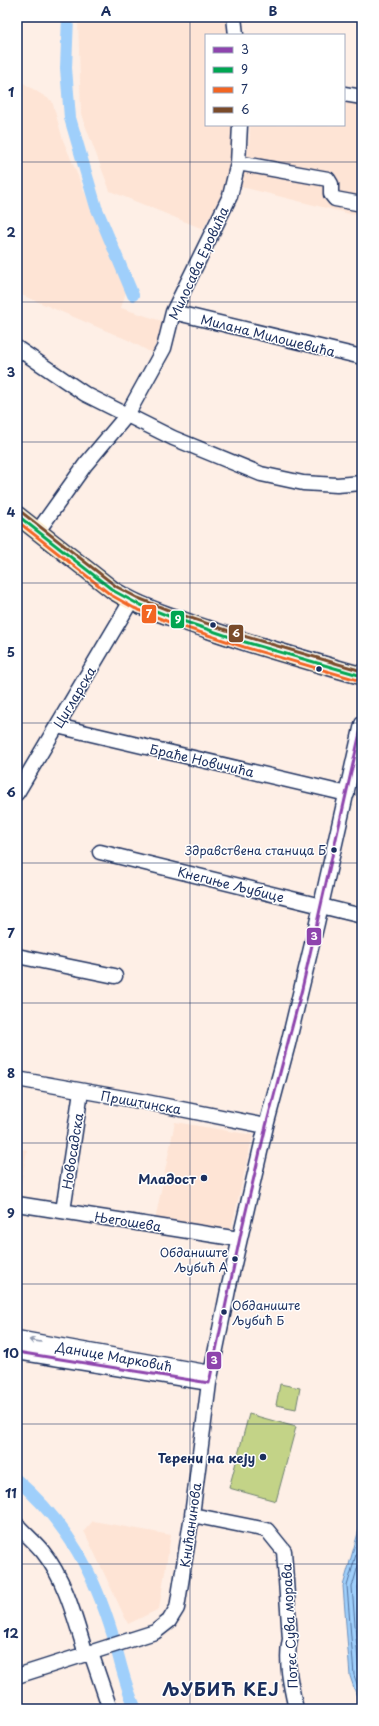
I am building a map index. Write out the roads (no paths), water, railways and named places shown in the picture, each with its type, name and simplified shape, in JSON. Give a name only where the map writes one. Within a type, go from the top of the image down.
[{"type":"main road","points":[[17,515],[114,591],[131,601],[159,613],[228,636],[362,676]]},
{"type":"street","points":[[234,17],[236,34]]},
{"type":"street","points":[[345,94],[362,97]]},
{"type":"street","name":"Милосава Еровића","points":[[38,531],[85,465],[127,415],[164,348],[173,312],[230,196],[238,163],[240,126]]},
{"type":"street","points":[[238,163],[328,179],[331,184],[331,194],[335,198],[362,204]]},
{"type":"street","name":"Милана Милошевића","points":[[173,312],[362,357]]},
{"type":"street","points":[[17,348],[85,394],[173,438],[261,474],[303,483],[337,485],[362,483]]},
{"type":"street","name":"Цигларска","points":[[17,793],[131,601]]},
{"type":"street","name":"Книћанинова","points":[[89,1653],[155,1632],[169,1621],[177,1608],[192,1515],[210,1378],[239,1239],[322,906],[362,724]]},
{"type":"street","name":"Браће Новичића","points":[[57,726],[347,794]]},
{"type":"street","name":"Кнегиње Љубице","points":[[100,852],[362,916]]},
{"type":"street","points":[[17,956],[115,976]]},
{"type":"street","name":"Приштинска","points":[[17,1079],[146,1102],[266,1126]]},
{"type":"street","name":"Новосадска","points":[[63,1211],[81,1091]]},
{"type":"street","name":"Његошева","points":[[17,1204],[239,1239]]},
{"type":"street","name":"Данице Марковић","points":[[17,1338],[210,1378]]},
{"type":"street","name":"Данице Марковић","points":[[17,1352],[210,1378]]},
{"type":"street","name":"Потес Сува морава","points":[[192,1515],[268,1530],[284,1551],[290,1639],[288,1649],[291,1687],[296,1709]]},
{"type":"street","points":[[17,1525],[42,1551],[56,1572],[65,1590],[110,1709]]},
{"type":"street","points":[[17,1676],[89,1653]]},
{"type":"water","points":[[362,1519],[361,1709],[350,1676],[343,1586]]},
{"type":"waterway","points":[[68,17],[66,68],[70,118],[96,207],[133,295]]},
{"type":"waterway","points":[[17,1480],[51,1514],[65,1532],[88,1571],[106,1613],[126,1683],[136,1709]]},
{"type":"place","name":"Здравствена станица Б","points":[[334,850]]},
{"type":"place","name":"Младост","points":[[204,1178]]},
{"type":"place","name":"Обданиште Љубић А","points":[[235,1259]]},
{"type":"place","name":"Обданиште Љубић Б","points":[[224,1312]]},
{"type":"place","name":"Терени на кеју","points":[[263,1457]]},
{"type":"district","name":"ЉУБИЋ КЕЈ","points":[[221,1689]]}]
